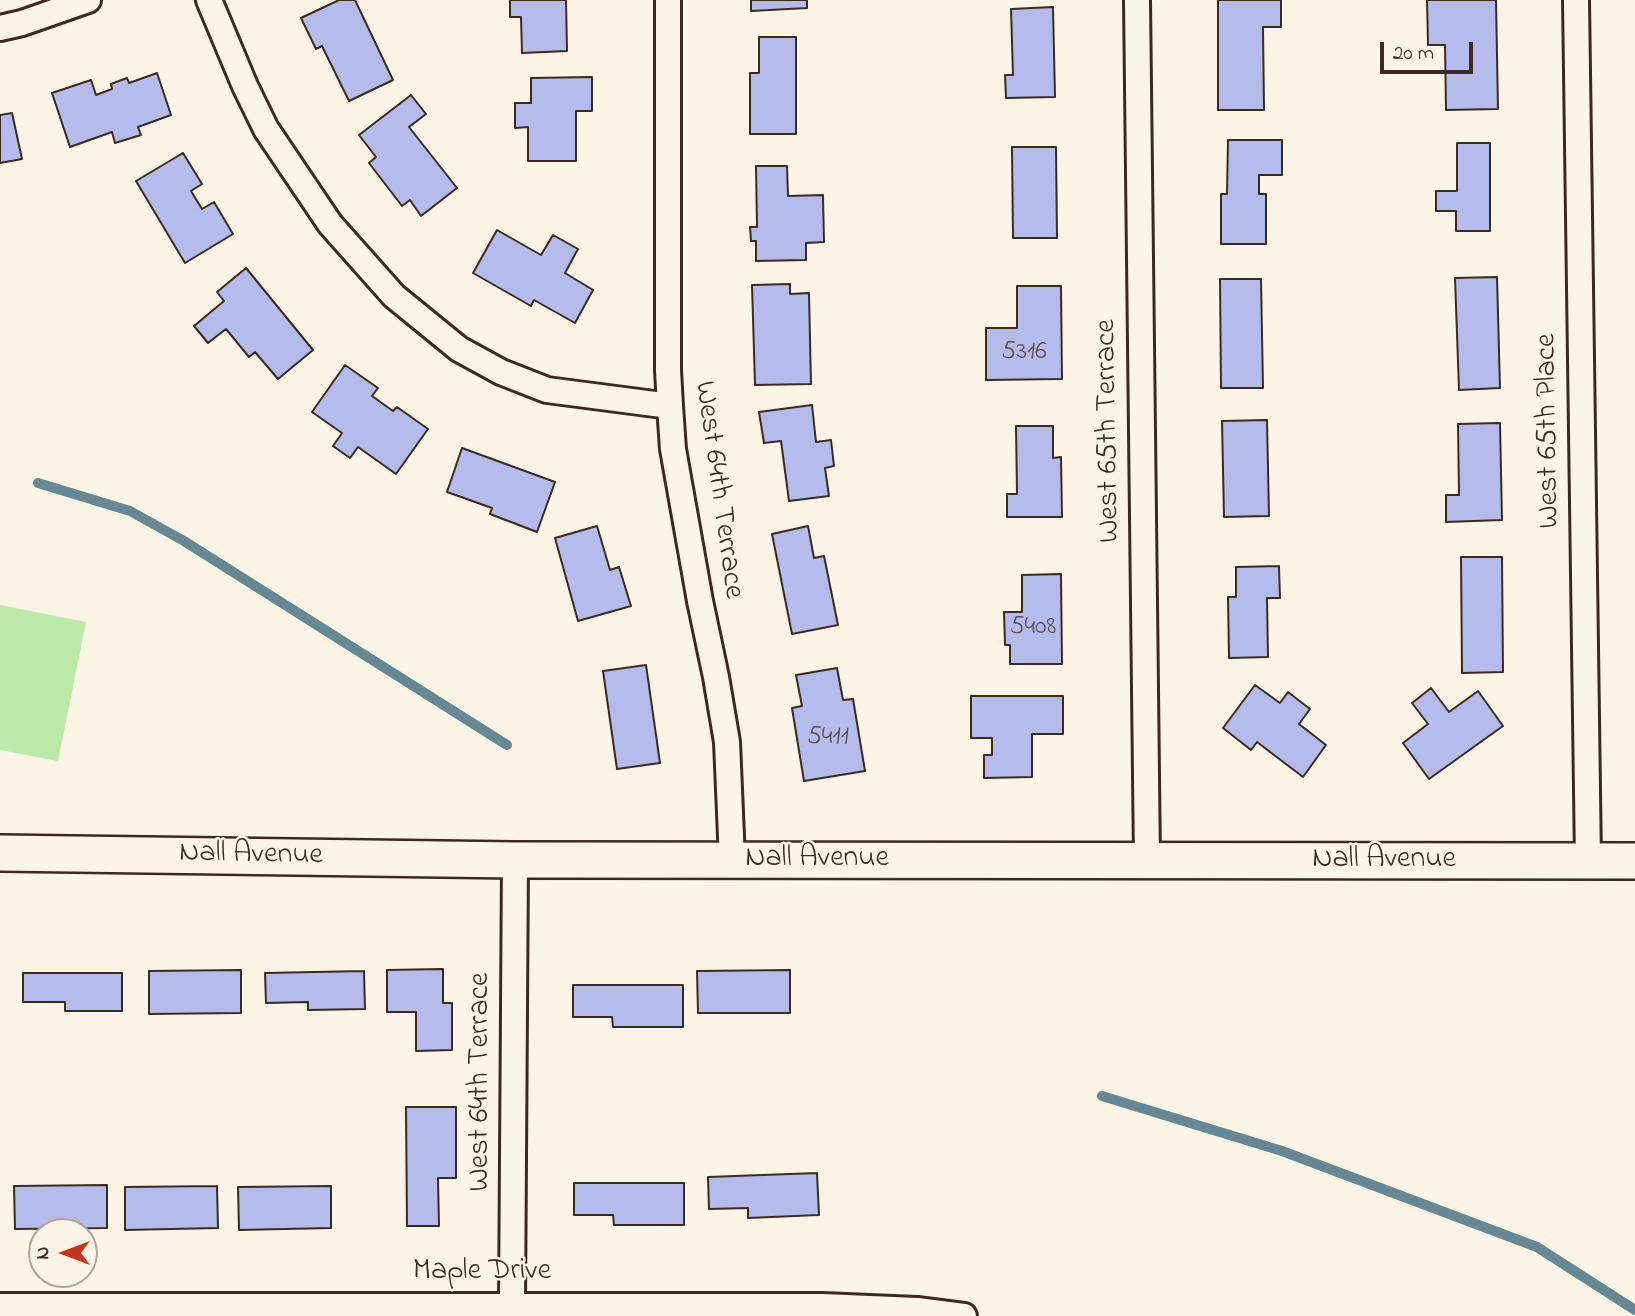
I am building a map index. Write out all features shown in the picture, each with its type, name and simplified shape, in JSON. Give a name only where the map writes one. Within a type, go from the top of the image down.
[{"type":"main road","name":"Nall Avenue","points":[[0,853],[515,860],[1635,861]]},
{"type":"street","points":[[0,28],[88,0]]},
{"type":"street","points":[[209,0],[266,130],[330,224],[394,296],[459,349],[535,386],[547,390],[670,406]]},
{"type":"street","name":"West 64th Terrace","points":[[668,0],[668,370],[673,449],[727,742],[732,860]]},
{"type":"street","name":"West 65th Terrace","points":[[1137,0],[1147,860]]},
{"type":"street","name":"West 65th Place","points":[[1576,0],[1588,861]]},
{"type":"street","name":"West 64th Terrace","points":[[512,1305],[515,860]]},
{"type":"street","name":"Maple Drive","points":[[0,1306],[822,1306],[918,1310],[964,1316]]},
{"type":"green space","points":[[0,605],[86,622],[58,761],[0,750]]},
{"type":"building","points":[[339,0],[355,0],[393,80],[349,101],[322,46],[316,49],[301,18]]},
{"type":"building","points":[[510,0],[566,0],[567,51],[522,53],[521,17],[510,17]]},
{"type":"building","points":[[751,0],[807,0],[807,8],[751,11]]},
{"type":"building","points":[[1218,0],[1281,0],[1281,27],[1263,27],[1264,110],[1218,110]]},
{"type":"building","points":[[1427,0],[1496,0],[1498,109],[1446,110],[1445,45],[1428,45]]},
{"type":"building","points":[[1053,7],[1055,97],[1006,98],[1005,75],[1013,75],[1011,9]]},
{"type":"building","points":[[759,37],[796,37],[796,134],[750,134],[750,73],[759,73]]},
{"type":"building","points":[[157,73],[171,115],[138,127],[141,135],[115,143],[112,132],[70,147],[52,93],[91,80],[96,95],[112,89],[111,84],[127,78],[129,83]]},
{"type":"building","points":[[592,77],[592,111],[576,111],[576,161],[528,161],[528,127],[515,128],[515,103],[531,103],[531,78]]},
{"type":"building","points":[[411,95],[426,114],[409,127],[457,188],[421,216],[410,200],[402,206],[369,163],[376,157],[359,135]]},
{"type":"building","points":[[12,113],[22,159],[0,163],[0,115]]},
{"type":"building","points":[[1228,140],[1282,140],[1282,175],[1259,175],[1259,194],[1266,194],[1266,244],[1221,244],[1221,194],[1227,194]]},
{"type":"building","points":[[1457,143],[1490,143],[1490,231],[1456,231],[1456,211],[1436,211],[1436,191],[1457,191]]},
{"type":"building","points":[[1012,147],[1056,147],[1057,238],[1013,238]]},
{"type":"building","points":[[183,153],[202,184],[191,191],[202,209],[214,202],[233,234],[185,263],[136,181]]},
{"type":"building","points":[[756,166],[787,166],[788,196],[823,195],[824,242],[806,243],[806,260],[756,261],[756,241],[751,241],[750,227],[757,227]]},
{"type":"building","points":[[497,230],[541,255],[553,235],[578,249],[565,273],[593,290],[575,323],[534,300],[531,306],[473,273]]},
{"type":"building","points":[[246,268],[313,350],[278,379],[255,352],[249,357],[226,329],[208,343],[194,326],[224,301],[217,292]]},
{"type":"building","points":[[1497,277],[1500,388],[1459,390],[1455,278]]},
{"type":"building","points":[[1220,279],[1261,279],[1263,388],[1221,388]]},
{"type":"building","points":[[790,284],[790,294],[809,293],[811,384],[755,385],[752,285]]},
{"type":"building","points":[[1017,286],[1061,286],[1062,379],[986,380],[986,328],[1017,328]]},
{"type":"building","points":[[345,365],[378,388],[372,396],[393,411],[397,407],[428,429],[396,474],[358,447],[350,458],[333,446],[342,433],[312,412]]},
{"type":"building","points":[[812,405],[816,442],[831,440],[834,466],[825,468],[829,496],[789,501],[781,441],[764,443],[759,412]]},
{"type":"building","points":[[1267,420],[1269,516],[1224,517],[1222,421]]},
{"type":"building","points":[[1500,423],[1502,520],[1446,522],[1446,495],[1459,495],[1458,424]]},
{"type":"building","points":[[1016,426],[1053,426],[1053,458],[1061,457],[1062,517],[1007,517],[1007,494],[1017,494]]},
{"type":"building","points":[[462,448],[555,482],[537,532],[490,514],[492,508],[447,492]]},
{"type":"building","points":[[597,526],[610,570],[619,567],[631,606],[578,621],[555,538]]},
{"type":"building","points":[[808,526],[814,558],[824,556],[838,625],[792,634],[772,534]]},
{"type":"building","points":[[1461,557],[1502,557],[1503,672],[1462,673]]},
{"type":"building","points":[[1279,566],[1280,598],[1267,598],[1268,657],[1229,658],[1228,597],[1236,597],[1236,567]]},
{"type":"building","points":[[1061,574],[1062,664],[1010,664],[1010,645],[1005,645],[1004,612],[1022,612],[1022,575]]},
{"type":"building","points":[[646,665],[660,763],[617,769],[603,671]]},
{"type":"building","points":[[837,668],[843,700],[853,699],[865,771],[804,781],[792,708],[802,706],[796,675]]},
{"type":"building","points":[[1255,685],[1280,703],[1288,692],[1310,709],[1299,724],[1326,745],[1303,777],[1257,742],[1251,750],[1223,728]]},
{"type":"building","points":[[1431,688],[1449,712],[1478,691],[1503,726],[1429,779],[1403,743],[1428,724],[1412,703]]},
{"type":"building","points":[[971,696],[1063,696],[1063,734],[1032,734],[1032,777],[984,778],[984,755],[992,755],[992,738],[971,738]]},
{"type":"building","points":[[443,969],[443,1003],[452,1003],[452,1050],[416,1051],[416,1012],[387,1012],[387,970]]},
{"type":"building","points":[[241,970],[241,1013],[149,1014],[149,971]]},
{"type":"building","points":[[790,970],[790,1013],[698,1013],[697,971]]},
{"type":"building","points":[[364,971],[365,1009],[308,1010],[308,1002],[266,1003],[265,973]]},
{"type":"building","points":[[23,973],[122,973],[122,1011],[65,1011],[65,1002],[23,1002]]},
{"type":"building","points":[[573,985],[683,985],[683,1027],[613,1027],[612,1017],[573,1017]]},
{"type":"building","points":[[406,1107],[456,1107],[456,1178],[438,1178],[439,1226],[407,1226]]},
{"type":"building","points":[[817,1173],[819,1215],[748,1218],[748,1208],[709,1209],[708,1177]]},
{"type":"building","points":[[574,1183],[684,1183],[684,1225],[614,1225],[613,1215],[574,1215]]},
{"type":"building","points":[[107,1185],[107,1228],[98,1228],[98,1218],[28,1218],[28,1229],[15,1229],[14,1186]]},
{"type":"building","points":[[217,1186],[218,1228],[125,1230],[125,1187]]},
{"type":"building","points":[[331,1186],[331,1228],[239,1230],[238,1187]]},
{"type":"waterway","points":[[38,483],[130,511],[184,541],[507,745]]},
{"type":"waterway","points":[[1102,1096],[1282,1151],[1537,1247],[1635,1310]]}]
